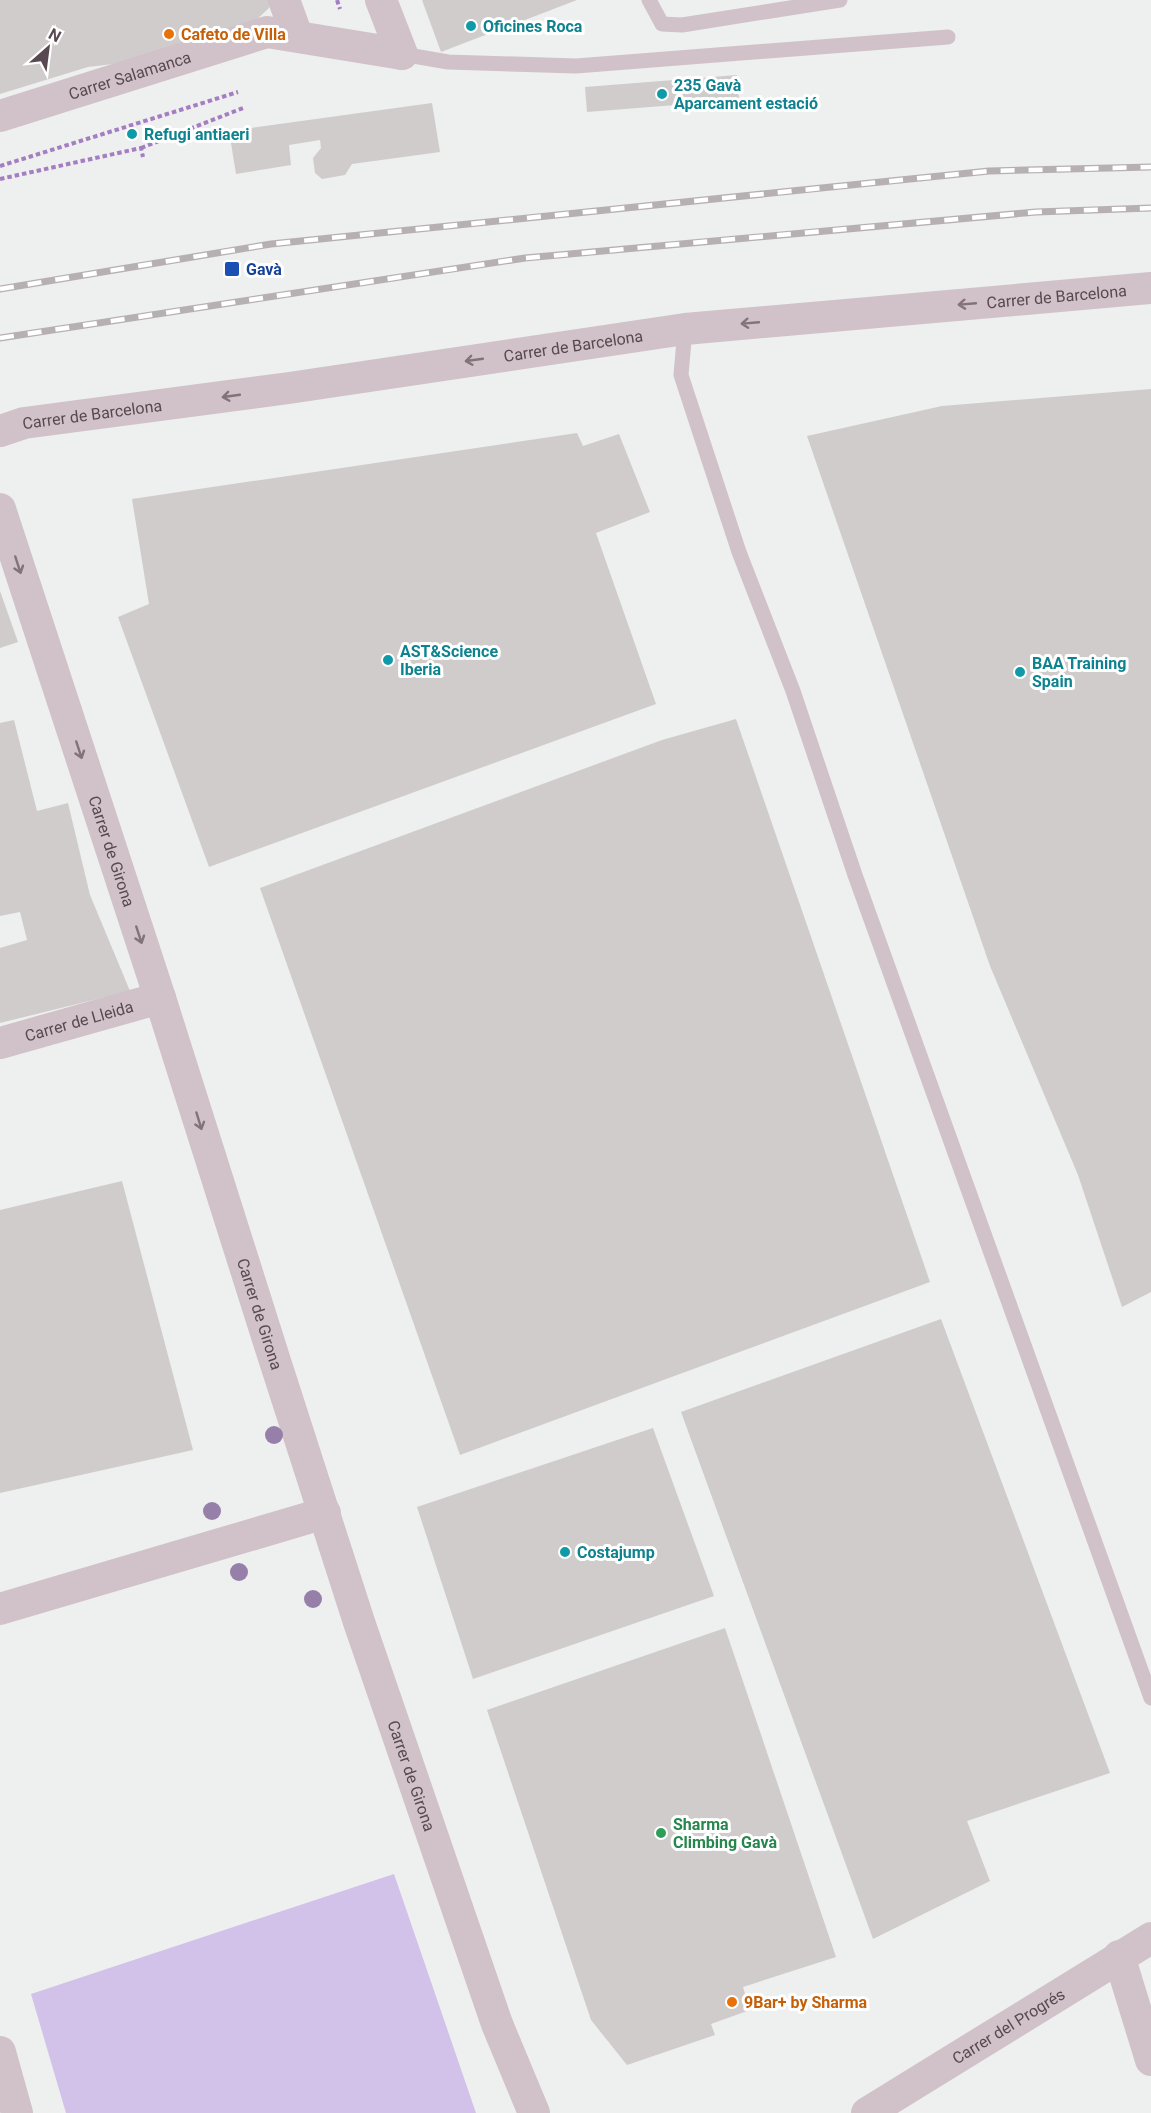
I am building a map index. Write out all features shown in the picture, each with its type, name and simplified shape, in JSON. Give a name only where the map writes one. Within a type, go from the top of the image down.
[{"type":"street","points":[[284,0],[297,36]]},
{"type":"street","points":[[381,0],[402,54]]},
{"type":"street","name":"Carrer Salamanca","points":[[0,116],[267,32],[402,54]]},
{"type":"street","name":"Carrer de Barcelona","points":[[0,431],[24,423],[289,388],[685,329],[1151,288]]},
{"type":"street","name":"Carrer de Girona","points":[[0,509],[423,1812],[497,2024],[534,2113]]},
{"type":"street","name":"Carrer de Lleida","points":[[0,1043],[160,998]]},
{"type":"street","points":[[0,1609],[325,1513]]},
{"type":"street","name":"Carrer del Progrés","points":[[867,2113],[1151,1938]]},
{"type":"street","points":[[1119,1956],[1151,2060]]},
{"type":"street","points":[[0,2052],[17,2113]]},
{"type":"lane","points":[[649,0],[662,24],[682,25],[840,0]]},
{"type":"lane","points":[[402,54],[448,62],[576,66],[948,37]]},
{"type":"lane","points":[[685,329],[681,375],[739,552],[793,691],[855,875],[1151,1698]]},
{"type":"path","points":[[0,166],[238,92]]},
{"type":"path","points":[[0,179],[141,148],[243,108]]},
{"type":"path","points":[[141,148],[143,158]]},
{"type":"shaded area","points":[[394,1874],[476,2113],[66,2113],[31,1994]]},
{"type":"building","points":[[0,0],[271,0],[269,8],[254,22],[130,62],[88,67],[0,94]]},
{"type":"building","name":"Oficines Roca","points":[[422,0],[577,0],[441,52]]},
{"type":"building","name":"235 Gavà Aparcament estació","points":[[737,75],[739,100],[587,112],[585,87]]},
{"type":"building","points":[[432,103],[440,152],[352,164],[345,175],[322,179],[315,173],[313,158],[321,148],[320,140],[289,145],[291,165],[236,174],[229,131]]},
{"type":"building","name":"BAA Training Spain","points":[[1151,389],[1151,1292],[1122,1307],[1078,1175],[990,966],[807,436],[942,406]]},
{"type":"building","name":"AST&Science Iberia","points":[[577,433],[583,446],[619,434],[650,512],[596,533],[656,704],[209,867],[118,617],[149,604],[132,499]]},
{"type":"building","points":[[0,591],[18,642],[0,648]]},
{"type":"building","points":[[736,719],[930,1282],[460,1455],[260,888],[662,740]]},
{"type":"building","points":[[14,720],[37,811],[68,803],[90,895],[130,991],[0,1023],[0,948],[27,940],[20,912],[0,916],[0,723]]},
{"type":"building","points":[[122,1181],[193,1450],[0,1493],[0,1210]]},
{"type":"building","points":[[941,1319],[1110,1773],[967,1821],[990,1881],[873,1939],[681,1412]]},
{"type":"building","name":"Costajump","points":[[653,1428],[714,1596],[473,1679],[417,1507]]},
{"type":"building","name":"Sharma Climbing Gavà","points":[[725,1628],[836,1957],[743,1987],[750,2010],[711,2024],[715,2035],[627,2065],[591,2020],[487,1710]]},
{"type":"railway","points":[[0,289],[271,244],[989,171],[1151,167]]},
{"type":"railway","points":[[0,338],[525,258],[1036,212],[1151,208]]},
{"type":"place","name":"Oficines Roca","points":[[471,26]]},
{"type":"place","name":"Cafeto de Villa","points":[[169,34]]},
{"type":"place","name":"235 Gavà Aparcament estació","points":[[662,94]]},
{"type":"place","name":"Refugi antiaeri","points":[[132,134]]},
{"type":"place","name":"Gavà","points":[[232,269]]},
{"type":"place","name":"AST&Science Iberia","points":[[388,660]]},
{"type":"place","name":"BAA Training Spain","points":[[1020,672]]},
{"type":"place","name":"Costajump","points":[[565,1552]]},
{"type":"place","name":"Sharma Climbing Gavà","points":[[661,1833]]},
{"type":"place","name":"9Bar+ by Sharma","points":[[732,2002]]}]
